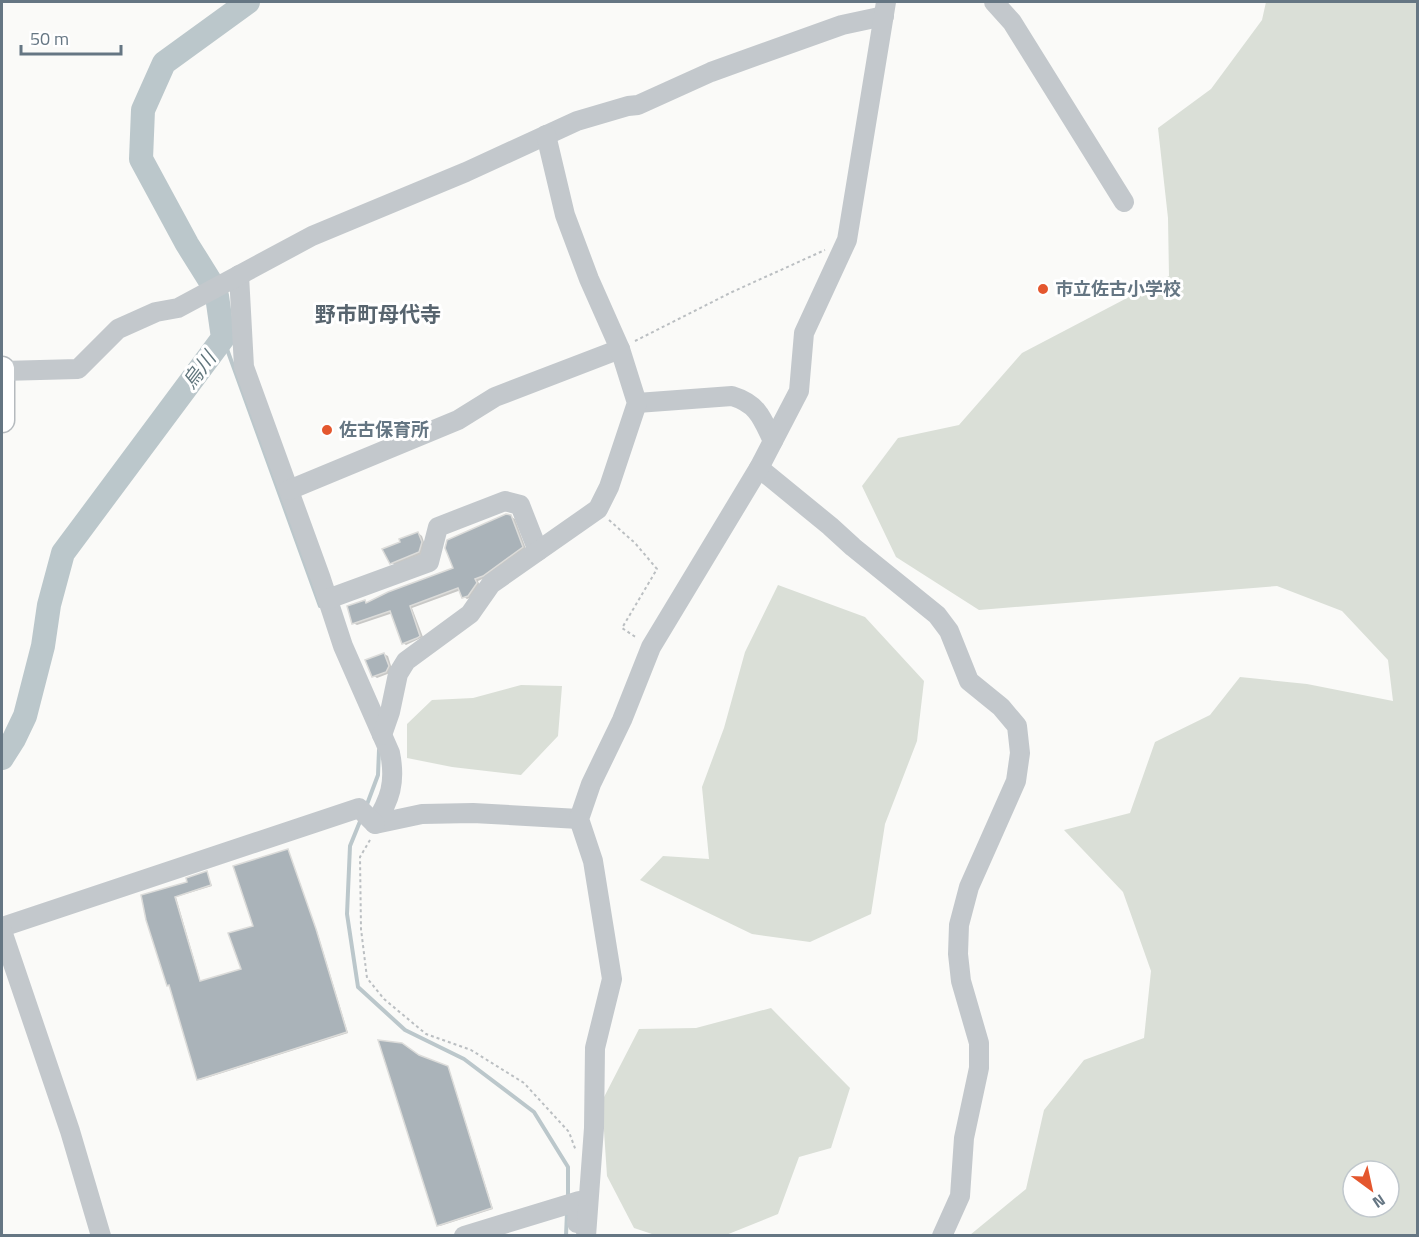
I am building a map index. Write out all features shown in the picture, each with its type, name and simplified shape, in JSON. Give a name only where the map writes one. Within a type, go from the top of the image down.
[{"type":"main road","points":[[2,370],[2,420]]},
{"type":"street","points":[[994,2],[1012,22],[1124,202]]},
{"type":"street","points":[[2,370],[78,369],[118,329],[156,312],[178,308],[312,236],[466,172],[577,121],[638,105],[711,72],[885,9],[846,240],[804,333],[799,391],[759,468],[651,647],[622,720],[591,784],[579,819],[592,861],[612,979],[595,1048],[594,1128],[586,1236]]},
{"type":"street","points":[[382,735],[390,712],[398,674],[406,661],[470,614],[491,584],[598,509],[609,487],[637,403],[620,349],[589,279],[565,215],[546,135]]},
{"type":"street","points":[[235,277],[244,367],[343,646],[390,753],[393,771],[389,801],[377,824]]},
{"type":"street","points":[[289,490],[458,420],[495,397],[620,349]]},
{"type":"street","points":[[637,403],[732,396],[746,400],[760,413],[773,441]]},
{"type":"street","points":[[759,468],[937,615],[949,631],[969,681],[1001,706],[1017,726],[1020,753],[1016,781],[969,887],[959,925],[958,954],[961,981],[979,1043],[978,1068],[964,1138],[960,1196],[942,1236]]},
{"type":"street","points":[[328,600],[429,562],[438,527],[505,501],[520,505],[538,551]]},
{"type":"street","points":[[101,1236],[70,1131],[2,929],[358,808],[377,824]]},
{"type":"street","points":[[377,824],[422,814],[504,814],[579,819]]},
{"type":"street","points":[[464,1236],[579,1202],[576,1236]]},
{"type":"path","points":[[620,349],[732,292],[846,240]]},
{"type":"path","points":[[598,509],[634,543],[657,569],[622,628],[651,647]]},
{"type":"path","points":[[377,824],[360,857],[361,929],[367,978],[384,999],[426,1034],[471,1050],[524,1083],[569,1132],[576,1154]]},
{"type":"shaded area","points":[[1266,2],[1417,2],[1417,1235],[970,1235],[1026,1189],[1044,1110],[1084,1060],[1144,1038],[1151,971],[1123,892],[1064,830],[1130,813],[1155,742],[1210,715],[1240,677],[1307,684],[1393,701],[1388,660],[1342,611],[1277,586],[979,610],[896,557],[862,486],[898,438],[959,425],[1022,353],[1169,276],[1168,218],[1158,128],[1211,89],[1262,20]]},
{"type":"shaded area","points":[[778,585],[865,617],[924,681],[917,741],[885,824],[871,914],[810,942],[752,934],[640,880],[663,856],[709,859],[702,787],[724,728],[745,652]]},
{"type":"shaded area","points":[[521,685],[562,686],[558,736],[521,775],[452,767],[407,758],[407,724],[432,700],[473,698]]},
{"type":"shaded area","points":[[771,1008],[850,1088],[831,1148],[799,1157],[778,1214],[726,1235],[655,1235],[634,1228],[607,1176],[602,1101],[639,1029],[696,1028]]},
{"type":"building","points":[[506,514],[511,515],[523,547],[483,576],[475,579],[477,583],[468,596],[462,598],[458,588],[410,606],[420,636],[402,644],[390,611],[352,624],[347,606],[365,600],[366,603],[388,592],[453,568],[445,548],[447,540]]},
{"type":"building","points":[[418,532],[422,542],[419,552],[390,564],[382,549]]},
{"type":"building","points":[[384,653],[389,666],[386,672],[372,677],[365,660]]},
{"type":"building","points":[[288,849],[316,929],[347,1032],[197,1080],[169,985],[167,986],[146,920],[141,895],[187,882],[186,878],[207,871],[211,885],[175,897],[200,981],[241,969],[228,933],[253,926],[233,866]]},
{"type":"building","points":[[378,1040],[402,1043],[419,1055],[448,1066],[492,1208],[437,1226]]},
{"type":"waterway","name":"烏川","points":[[2,758],[25,716],[43,646],[49,605],[63,553],[223,338],[217,296],[212,284],[187,244],[141,159],[143,110],[164,63],[248,2]]},
{"type":"waterway","points":[[223,338],[320,606]]},
{"type":"waterway","points":[[366,807],[378,775],[379,750]]},
{"type":"waterway","points":[[361,819],[350,846],[347,914],[358,987],[405,1030],[464,1059],[534,1112],[568,1167],[568,1199]]},
{"type":"waterway","points":[[566,1236],[567,1212]]},
{"type":"place","name":"市立佐古小学校","points":[[1043,289]]},
{"type":"place","name":"佐古保育所","points":[[327,430]]},
{"type":"district","name":"野市町母代寺","points":[[378,315]]}]
